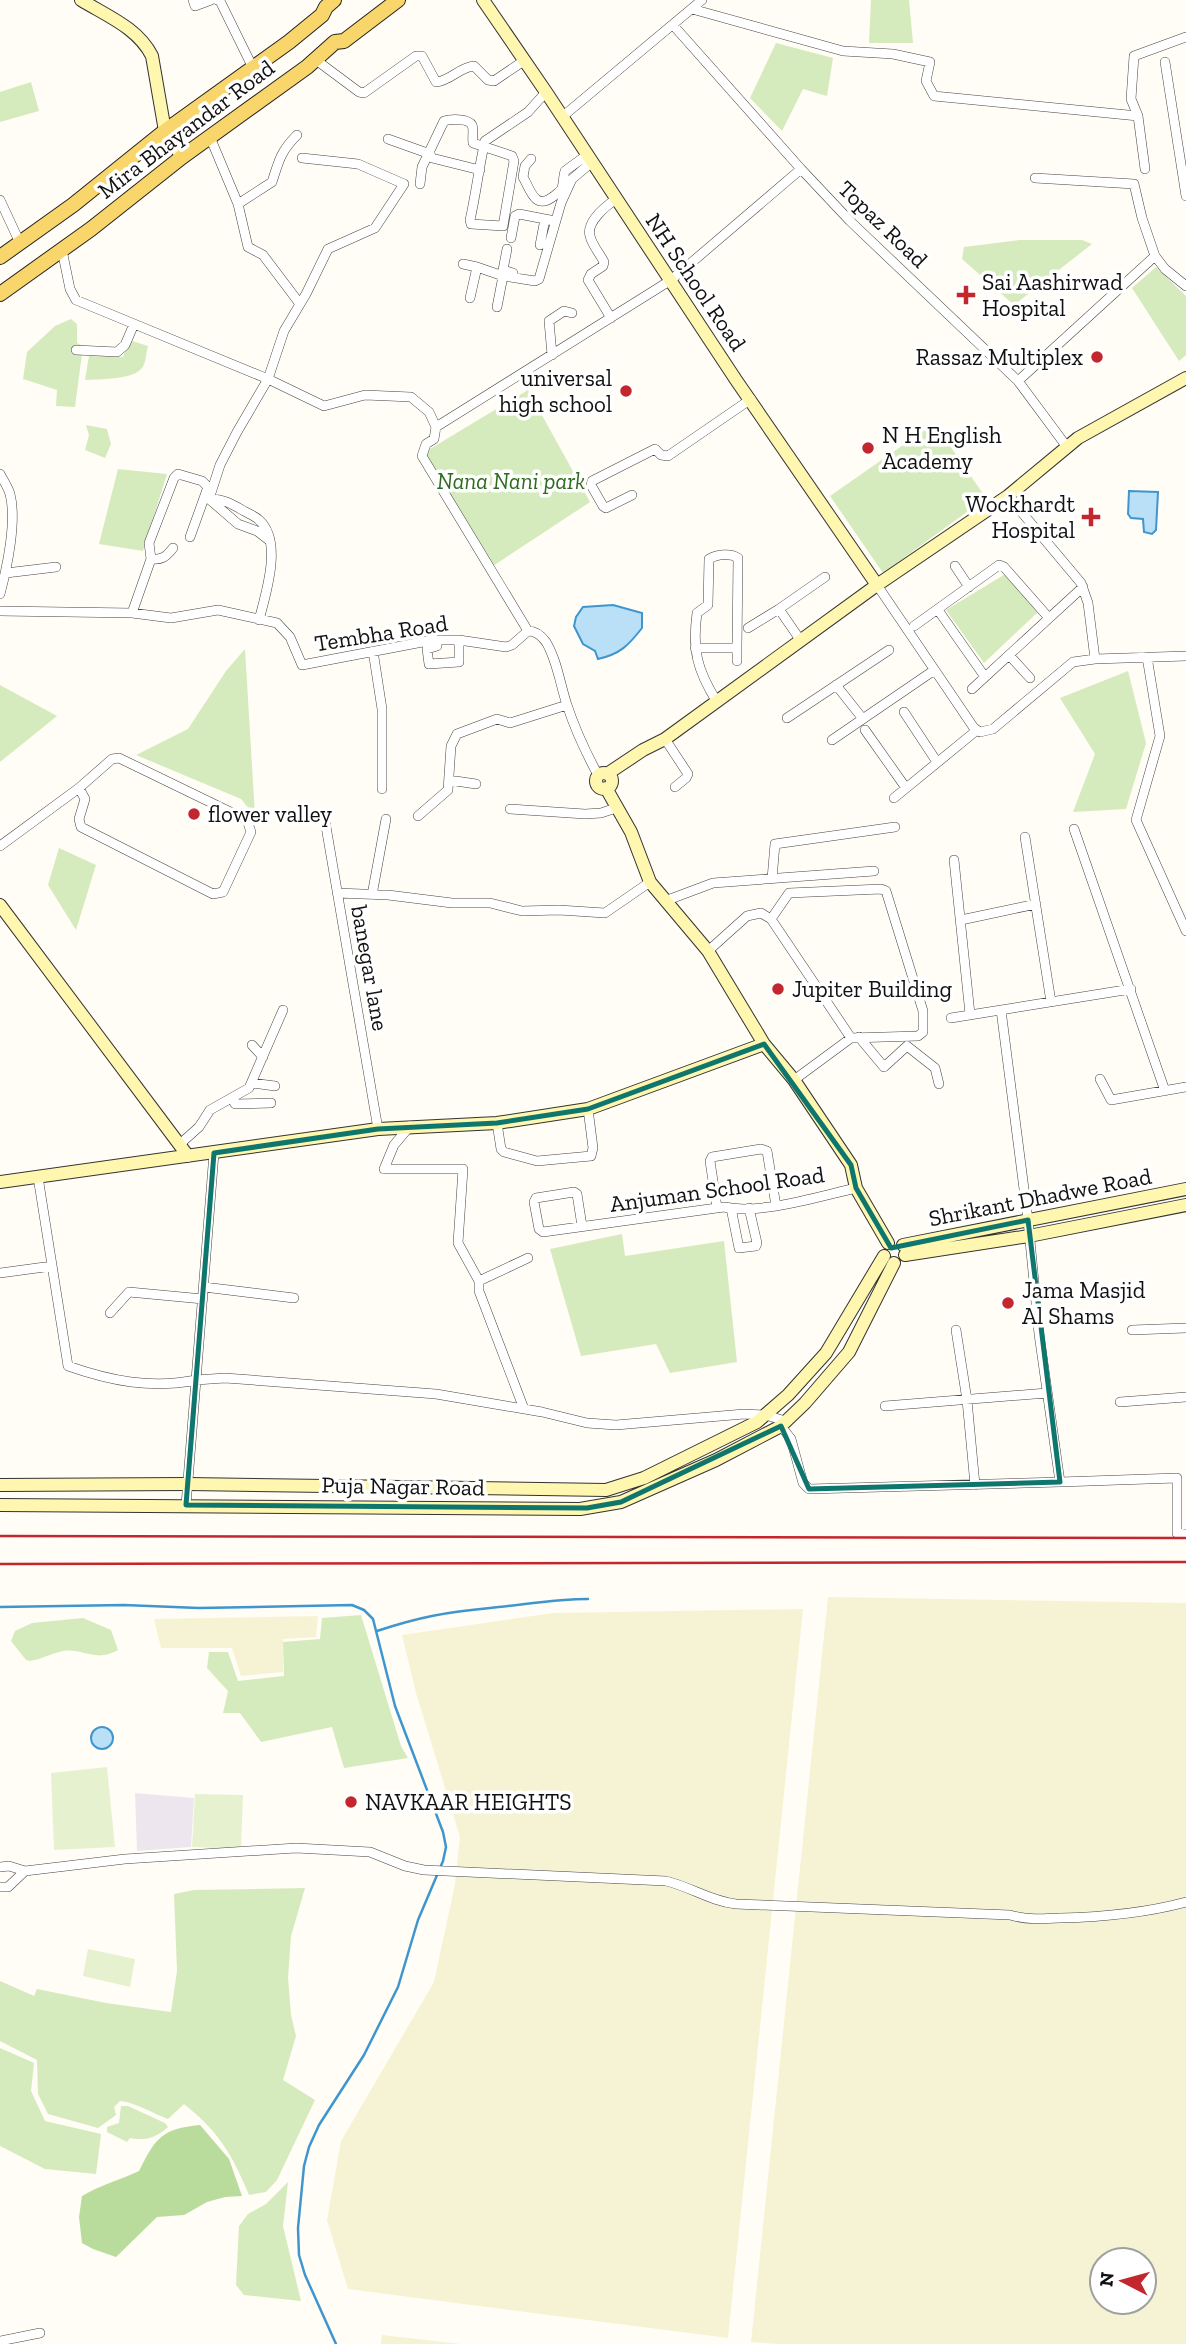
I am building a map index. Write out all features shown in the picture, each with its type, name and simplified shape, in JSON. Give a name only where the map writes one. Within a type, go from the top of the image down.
[{"type":"main road","name":"Mira Bhayandar Road","points":[[0,257],[73,205],[165,131],[322,15],[334,0]]},
{"type":"main road","points":[[322,15],[341,0]]},
{"type":"main road","points":[[335,42],[388,0]]},
{"type":"main road","name":"Mira Bhayandar Road","points":[[0,294],[316,60],[335,42],[344,41],[398,0]]},
{"type":"street","points":[[81,0],[138,35],[148,47],[152,56],[165,131],[182,158]]},
{"type":"street","points":[[193,0],[195,6],[211,0]]},
{"type":"street","points":[[217,0],[220,1],[253,68]]},
{"type":"street","name":"NH School Road","points":[[483,0],[877,585]]},
{"type":"street","points":[[562,117],[702,0]]},
{"type":"street","points":[[692,9],[842,51],[923,59],[930,62],[926,81],[934,96],[1138,116]]},
{"type":"street","name":"Topaz Road","points":[[673,25],[850,221],[1018,381],[1067,447]]},
{"type":"street","points":[[1145,169],[1138,116],[1131,99],[1134,56],[1186,37]]},
{"type":"street","points":[[316,60],[364,93],[416,56],[422,56],[436,82],[442,82],[468,66],[474,66],[488,80],[494,81],[525,60]]},
{"type":"street","points":[[1165,62],[1186,196]]},
{"type":"street","points":[[420,184],[422,167],[444,121],[448,119],[470,123],[471,140],[484,147],[512,156],[514,161],[503,226],[471,224],[480,170],[484,147],[485,141],[528,111],[547,92]]},
{"type":"street","points":[[238,204],[272,182],[278,159],[297,135]]},
{"type":"street","points":[[209,137],[238,204],[248,247],[263,255],[300,304]]},
{"type":"street","points":[[388,139],[430,154],[432,158],[480,170]]},
{"type":"street","points":[[209,499],[220,465],[268,379],[284,331],[328,249],[375,228],[404,184],[358,164],[302,158]]},
{"type":"street","points":[[531,159],[525,166],[523,177],[537,201],[546,203],[560,191],[565,171],[589,158]]},
{"type":"street","points":[[540,245],[572,179],[589,158]]},
{"type":"street","points":[[436,427],[671,280],[801,169]]},
{"type":"street","points":[[1035,178],[1134,184],[1155,256],[1165,269],[1186,286]]},
{"type":"street","points":[[611,318],[588,280],[591,274],[603,267],[604,262],[589,236],[595,219],[616,199]]},
{"type":"street","points":[[0,200],[20,243]]},
{"type":"street","points":[[511,239],[515,216],[519,214],[550,220]]},
{"type":"street","points":[[463,264],[503,276],[535,281],[539,279],[546,256],[550,220]]},
{"type":"street","points":[[507,249],[503,270],[505,272],[535,276],[540,255],[546,256]]},
{"type":"street","points":[[62,250],[70,289],[76,300],[268,379],[324,406],[365,395],[411,397],[429,412],[436,427],[434,439],[426,444],[422,456],[528,631],[535,631],[544,639],[551,652],[584,750],[611,783],[606,788],[631,832],[650,882],[708,951],[764,1044],[794,1080],[852,1166],[856,1188],[895,1252]]},
{"type":"street","points":[[1018,381],[1155,256]]},
{"type":"street","points":[[470,298],[477,267]]},
{"type":"street","points":[[497,307],[503,276]]},
{"type":"street","points":[[552,355],[549,321],[564,311],[572,313]]},
{"type":"street","points":[[76,350],[117,352],[124,345],[134,324]]},
{"type":"street","points":[[603,775],[665,738],[717,702],[877,585],[1008,496],[1067,447],[1186,378]]},
{"type":"street","points":[[632,495],[606,508],[591,485],[592,481],[654,449],[661,455],[668,456],[751,399]]},
{"type":"street","points":[[0,474],[10,494],[11,532],[6,573],[0,594]]},
{"type":"street","points":[[132,613],[151,559],[149,543],[174,478],[178,474],[202,481],[208,487],[190,537]]},
{"type":"street","points":[[1008,496],[1083,587],[1088,603],[1095,659]]},
{"type":"street","points":[[209,499],[238,524],[257,531],[270,541]]},
{"type":"street","points":[[0,611],[132,613],[172,618],[218,610],[259,620],[268,585],[273,547],[261,521],[224,499],[209,499]]},
{"type":"street","points":[[151,559],[158,560],[173,548]]},
{"type":"street","points":[[717,702],[699,668],[694,638],[697,613],[708,605],[709,559],[715,555],[738,558],[737,661]]},
{"type":"street","points":[[914,626],[996,566],[1002,565],[1049,618]]},
{"type":"street","points":[[955,566],[969,587]]},
{"type":"street","points":[[6,573],[56,567]]},
{"type":"street","points":[[748,628],[825,577]]},
{"type":"street","points":[[877,585],[933,671],[977,730],[987,732],[993,729],[1073,662],[1186,656]]},
{"type":"street","points":[[972,689],[1083,587]]},
{"type":"street","points":[[779,609],[801,641]]},
{"type":"street","points":[[937,610],[985,677]]},
{"type":"street","name":"Tembha Road","points":[[259,620],[277,623],[290,637],[302,664],[433,640],[506,647],[528,631]]},
{"type":"street","points":[[695,648],[737,648]]},
{"type":"street","points":[[787,718],[889,650]]},
{"type":"street","points":[[373,651],[382,709],[382,789]]},
{"type":"street","points":[[1009,655],[1030,678]]},
{"type":"street","points":[[1147,657],[1160,736],[1136,820],[1186,932]]},
{"type":"street","points":[[832,740],[933,671]]},
{"type":"street","points":[[836,685],[863,719]]},
{"type":"street","points":[[418,816],[448,790],[451,746],[457,734],[497,719],[510,723],[567,705]]},
{"type":"street","points":[[904,712],[937,762]]},
{"type":"street","points":[[865,730],[906,788]]},
{"type":"street","points":[[894,798],[977,730]]},
{"type":"street","points":[[665,738],[688,774],[675,787]]},
{"type":"street","points":[[0,846],[79,788],[112,759],[119,758],[247,820],[251,832],[223,892],[213,894],[81,827],[79,819],[85,799],[79,788]]},
{"type":"street","points":[[449,780],[476,784]]},
{"type":"street","points":[[510,809],[584,814],[601,813],[616,808]]},
{"type":"street","name":"banegar lane","points":[[324,814],[378,1129]]},
{"type":"street","points":[[372,895],[386,819]]},
{"type":"street","points":[[772,879],[775,844],[895,827]]},
{"type":"street","points":[[1074,829],[1166,1091]]},
{"type":"street","points":[[1025,837],[1051,1002]]},
{"type":"street","points":[[954,860],[970,1014]]},
{"type":"street","points":[[665,901],[713,883],[874,871]]},
{"type":"street","points":[[337,893],[452,903],[489,903],[522,911],[605,913],[650,882]]},
{"type":"street","points":[[772,919],[789,893],[881,889],[886,891],[923,1011],[923,1032],[918,1035],[855,1038],[794,1080]]},
{"type":"street","points":[[961,920],[1036,904]]},
{"type":"street","points":[[0,905],[188,1156]]},
{"type":"street","points":[[708,951],[747,916],[761,913],[772,919],[855,1038],[884,1067],[907,1046],[935,1068],[939,1084]]},
{"type":"street","points":[[951,1018],[1131,989]]},
{"type":"street","points":[[180,1144],[199,1127],[210,1110],[231,1102],[249,1088],[283,1010]]},
{"type":"street","points":[[1001,1010],[1060,1482]]},
{"type":"street","points":[[0,1182],[378,1129],[497,1123],[589,1109],[764,1044]]},
{"type":"street","points":[[252,1045],[263,1057]]},
{"type":"street","points":[[1100,1079],[1111,1100],[1186,1087]]},
{"type":"street","points":[[252,1083],[275,1086]]},
{"type":"street","points":[[231,1102],[271,1103]]},
{"type":"street","points":[[497,1123],[501,1149],[504,1152],[537,1161],[591,1156],[594,1153],[589,1109]]},
{"type":"street","points":[[411,1126],[394,1145],[384,1169],[463,1169],[458,1244],[479,1281],[479,1290],[524,1409]]},
{"type":"street","points":[[717,1208],[710,1161],[712,1157],[761,1149],[767,1151],[776,1206]]},
{"type":"street","points":[[186,1505],[214,1153]]},
{"type":"street","points":[[38,1177],[68,1367],[108,1380],[144,1385],[225,1378],[436,1394],[587,1423],[616,1425],[744,1414],[765,1415],[783,1424],[791,1439],[803,1483],[809,1489],[1181,1477],[1178,1533],[1186,1534]]},
{"type":"street","name":"Anjuman School Road","points":[[582,1226],[577,1194],[574,1192],[536,1198],[534,1202],[539,1229],[543,1232],[717,1208],[776,1206],[856,1188]]},
{"type":"street","name":"Shrikant Dhadwe Road","points":[[895,1252],[1028,1220],[1186,1189]]},
{"type":"street","name":"Shrikant Dhadwe Road","points":[[895,1252],[1029,1236],[1186,1205]]},
{"type":"street","points":[[731,1208],[739,1248],[742,1249],[757,1246],[749,1208]]},
{"type":"street","name":"Puja Nagar Road","points":[[0,1485],[188,1484],[606,1490],[644,1478],[742,1432],[765,1415],[788,1395],[826,1353],[895,1252]]},
{"type":"street","name":"Puja Nagar Road","points":[[0,1505],[587,1508],[621,1502],[716,1460],[783,1424],[849,1352],[895,1252]]},
{"type":"street","points":[[479,1281],[528,1258]]},
{"type":"street","points":[[0,1273],[52,1266]]},
{"type":"street","points":[[204,1287],[294,1298]]},
{"type":"street","points":[[110,1313],[129,1292],[203,1299]]},
{"type":"street","points":[[1132,1330],[1186,1328]]},
{"type":"street","points":[[956,1330],[967,1399],[975,1485]]},
{"type":"street","points":[[885,1406],[1047,1393]]},
{"type":"street","points":[[1120,1402],[1186,1397]]},
{"type":"street","points":[[587,1508],[588,1490]]},
{"type":"street","points":[[0,1867],[9,1866],[26,1871],[125,1859],[296,1848],[348,1849],[370,1852],[416,1870],[666,1881],[683,1885],[716,1902],[736,1904],[1010,1915],[1024,1919],[1097,1917],[1161,1909],[1186,1902]]},
{"type":"street","points":[[0,1887],[8,1886],[26,1871]]},
{"type":"street","points":[[0,2341],[40,2333]]},
{"type":"highlighted area","points":[[764,1044],[851,1165],[856,1188],[891,1248],[1028,1220],[1060,1482],[809,1489],[781,1426],[621,1502],[587,1508],[186,1505],[214,1153],[378,1129],[497,1123],[588,1109]]},
{"type":"shaded area","points":[[828,1597],[1186,1603],[1186,2344],[751,2342]]},
{"type":"shaded area","points":[[803,1609],[728,2338],[348,2289],[327,2220],[341,2141],[434,1982],[455,1884],[460,1837],[416,1693],[402,1635],[553,1613]]},
{"type":"shaded area","points":[[318,1616],[316,1637],[283,1639],[283,1672],[241,1676],[232,1648],[161,1648],[154,1619]]},
{"type":"shaded area","points":[[135,1793],[194,1798],[191,1847],[137,1851]]},
{"type":"shaded area","points":[[382,2335],[461,2344],[381,2344]]},
{"type":"green space","points":[[871,0],[909,0],[913,43],[869,43]]},
{"type":"green space","points":[[776,43],[833,58],[827,96],[803,89],[782,131],[750,98]]},
{"type":"green space","points":[[31,82],[39,111],[0,122],[0,92]]},
{"type":"green space","points":[[1019,240],[1082,240],[1092,244],[1014,305],[962,259],[964,247]]},
{"type":"green space","points":[[1156,267],[1186,296],[1186,355],[1179,361],[1132,288]]},
{"type":"green space","points":[[71,319],[77,324],[77,343],[83,346],[75,407],[56,406],[57,390],[23,379],[27,352],[55,326]]},
{"type":"green space","points":[[129,340],[148,346],[145,361],[138,372],[124,377],[85,380],[89,356],[123,357]]},
{"type":"green space","name":"Nana Nani park","points":[[528,390],[590,502],[493,566],[425,452]]},
{"type":"green space","points":[[86,425],[107,429],[111,444],[105,458],[85,450],[89,435]]},
{"type":"green space","points":[[929,427],[941,433],[986,498],[883,573],[830,496]]},
{"type":"green space","points":[[118,469],[167,474],[143,551],[99,544]]},
{"type":"green space","points":[[1007,573],[1039,611],[984,663],[946,610]]},
{"type":"green space","points":[[245,649],[255,816],[241,799],[136,755],[188,729],[226,671]]},
{"type":"green space","points":[[1128,671],[1146,743],[1126,809],[1073,812],[1095,754],[1060,698]]},
{"type":"green space","points":[[0,685],[57,716],[0,762]]},
{"type":"green space","points":[[59,848],[96,865],[76,930],[48,885]]},
{"type":"green space","points":[[622,1234],[625,1256],[724,1241],[737,1362],[670,1373],[656,1344],[581,1356],[550,1249]]},
{"type":"green space","points":[[361,1615],[401,1746],[408,1758],[344,1768],[332,1727],[261,1742],[240,1713],[223,1713],[228,1691],[207,1668],[209,1652],[228,1652],[238,1681],[284,1676],[283,1642],[320,1639],[322,1618]]},
{"type":"green space","points":[[83,1618],[111,1630],[118,1650],[103,1655],[63,1651],[30,1661],[26,1660],[11,1641],[15,1631],[32,1623]]},
{"type":"green space","points":[[107,1767],[115,1847],[54,1850],[51,1773]]},
{"type":"green space","points":[[195,1794],[243,1795],[241,1849],[192,1847]]},
{"type":"green space","points":[[305,1888],[291,1936],[288,1978],[296,2036],[283,2080],[315,2100],[277,2180],[266,2192],[249,2195],[237,2167],[223,2145],[207,2124],[184,2104],[168,2119],[120,2101],[114,2107],[116,2115],[98,2128],[48,2114],[38,2094],[37,2060],[0,2041],[0,1981],[34,1996],[37,1989],[106,2003],[171,2012],[177,1971],[174,1894],[194,1890]]},
{"type":"green space","points":[[88,1949],[135,1959],[130,1987],[83,1976]]},
{"type":"green space","points":[[0,2048],[34,2063],[31,2091],[45,2121],[101,2134],[96,2174],[45,2169],[0,2146]]},
{"type":"green space","points":[[121,2106],[128,2106],[165,2123],[168,2127],[155,2136],[145,2139],[130,2138],[127,2142],[107,2132],[107,2127],[119,2123]]},
{"type":"green space","points":[[200,2125],[229,2159],[242,2196],[207,2202],[184,2215],[157,2217],[116,2257],[82,2243],[79,2217],[82,2196],[139,2171],[150,2150],[168,2132]]},
{"type":"green space","points":[[288,2182],[283,2226],[301,2301],[244,2295],[236,2285],[239,2226],[248,2214],[266,2204]]},
{"type":"water","points":[[1129,491],[1158,492],[1156,530],[1152,534],[1144,532],[1143,519],[1131,518],[1128,514]]},
{"type":"water","points":[[613,605],[642,613],[642,628],[623,648],[598,659],[595,651],[583,644],[574,626],[576,617],[583,607]]},
{"type":"water","points":[[102,1727],[110,1730],[113,1738],[110,1746],[102,1749],[94,1746],[91,1738],[94,1730]]},
{"type":"waterway","points":[[377,1631],[446,1613],[588,1599]]},
{"type":"waterway","points":[[0,1607],[124,1605],[199,1608],[352,1605],[364,1610],[373,1619],[395,1706],[443,1832],[446,1847],[443,1861],[418,1920],[398,1987],[364,2055],[319,2125],[304,2166],[298,2228],[299,2255],[305,2275],[336,2344]]},
{"type":"railway","points":[[0,1536],[1186,1538]]},
{"type":"railway","points":[[0,1564],[1186,1562]]},
{"type":"place","name":"Sai Aashirwad Hospital","points":[[966,295]]},
{"type":"place","name":"Rassaz Multiplex","points":[[1097,357]]},
{"type":"place","name":"universal high school","points":[[626,391]]},
{"type":"place","name":"N H English Academy","points":[[868,448]]},
{"type":"place","name":"Wockhardt Hospital","points":[[1091,517]]},
{"type":"place","name":"flower valley","points":[[194,814]]},
{"type":"place","name":"Jupiter Building","points":[[778,989]]},
{"type":"place","name":"Jama Masjid Al Shams","points":[[1008,1303]]},
{"type":"place","name":"NAVKAAR HEIGHTS","points":[[351,1802]]}]
